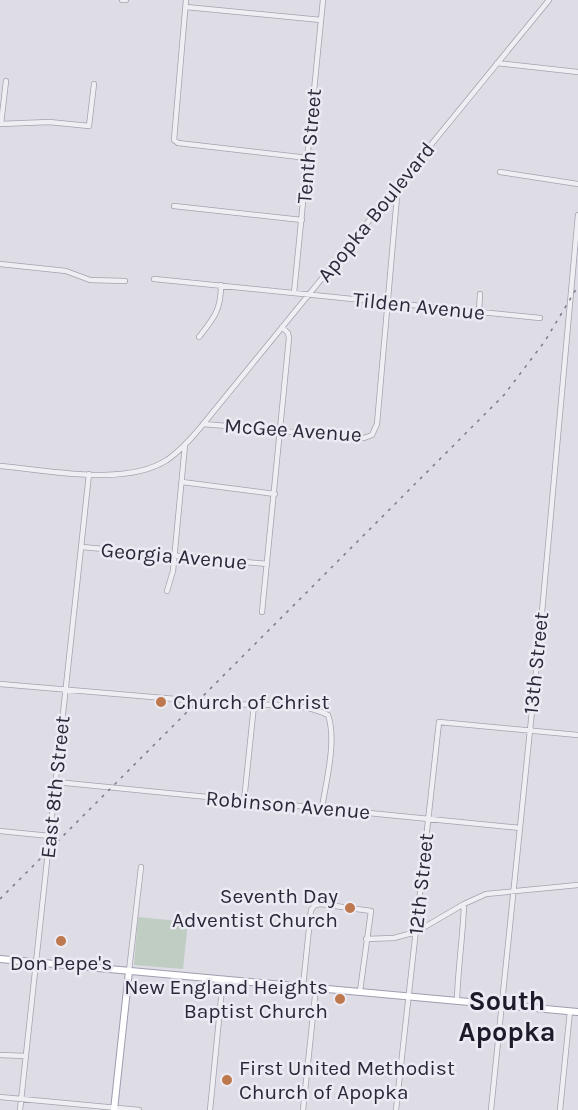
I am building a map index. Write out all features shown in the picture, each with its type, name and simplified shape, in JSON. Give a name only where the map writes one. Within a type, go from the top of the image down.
[{"type":"main road","points":[[0,959],[578,1012]]},
{"type":"main road","points":[[114,1109],[129,970]]},
{"type":"street","points":[[186,0],[174,140],[178,143],[308,158]]},
{"type":"street","name":"Tenth Street","points":[[294,293],[323,0]]},
{"type":"street","name":"Apopka Boulevard","points":[[0,466],[122,475],[143,471],[165,461],[203,424],[549,0]]},
{"type":"street","points":[[186,7],[321,20]]},
{"type":"street","points":[[497,63],[578,72]]},
{"type":"street","points":[[6,81],[1,124],[49,122],[89,126],[94,84]]},
{"type":"street","points":[[500,172],[578,184]]},
{"type":"street","points":[[387,302],[398,184]]},
{"type":"street","points":[[174,206],[302,220]]},
{"type":"street","name":"13th Street","points":[[491,1110],[530,731],[578,215]]},
{"type":"street","points":[[0,264],[66,271],[90,280],[124,280]]},
{"type":"street","name":"Tilden Avenue","points":[[154,279],[540,318]]},
{"type":"street","points":[[199,337],[217,314],[221,300],[221,285]]},
{"type":"street","points":[[479,312],[480,294]]},
{"type":"street","name":"McGee Avenue","points":[[203,424],[364,438],[372,435],[377,424],[387,302]]},
{"type":"street","points":[[262,612],[289,335],[282,327]]},
{"type":"street","points":[[167,591],[174,556],[185,444]]},
{"type":"street","name":"East 8th Street","points":[[20,1110],[89,474]]},
{"type":"street","points":[[182,482],[275,494]]},
{"type":"street","name":"Georgia Avenue","points":[[82,547],[267,564]]},
{"type":"street","points":[[0,684],[254,705],[302,706],[320,711],[328,715],[332,724],[322,808]]},
{"type":"street","points":[[244,801],[254,705]]},
{"type":"street","name":"12th Street","points":[[396,1110],[405,1046],[439,722],[530,731]]},
{"type":"street","points":[[530,731],[578,735]]},
{"type":"street","name":"Robinson Avenue","points":[[56,782],[520,828]]},
{"type":"street","points":[[0,831],[50,836]]},
{"type":"street","points":[[129,970],[141,867]]},
{"type":"street","points":[[366,939],[394,938],[416,932],[486,894],[578,885]]},
{"type":"street","points":[[303,986],[311,910],[315,905],[321,904],[371,911],[360,991]]},
{"type":"street","points":[[457,1000],[464,904]]},
{"type":"street","points":[[210,1110],[223,979]]},
{"type":"street","points":[[303,1110],[316,987]]},
{"type":"street","points":[[560,1110],[570,1011]]},
{"type":"street","points":[[0,1055],[26,1056]]},
{"type":"street","points":[[0,1097],[139,1110]]},
{"type":"shaded area","points":[[138,917],[188,922],[183,969],[134,965]]},
{"type":"railway","points":[[0,899],[504,395],[545,341],[578,286]]},
{"type":"place","name":"Church of Christ","points":[[161,702]]},
{"type":"place","name":"Seventh Day Adventist Church","points":[[350,908]]},
{"type":"place","name":"Don Pepe's","points":[[61,941]]},
{"type":"place","name":"New England Heights Baptist Church","points":[[340,999]]},
{"type":"place","name":"First United Methodist Church of Apopka","points":[[227,1080]]},
{"type":"district","name":"South Apopka","points":[[507,1016]]}]
